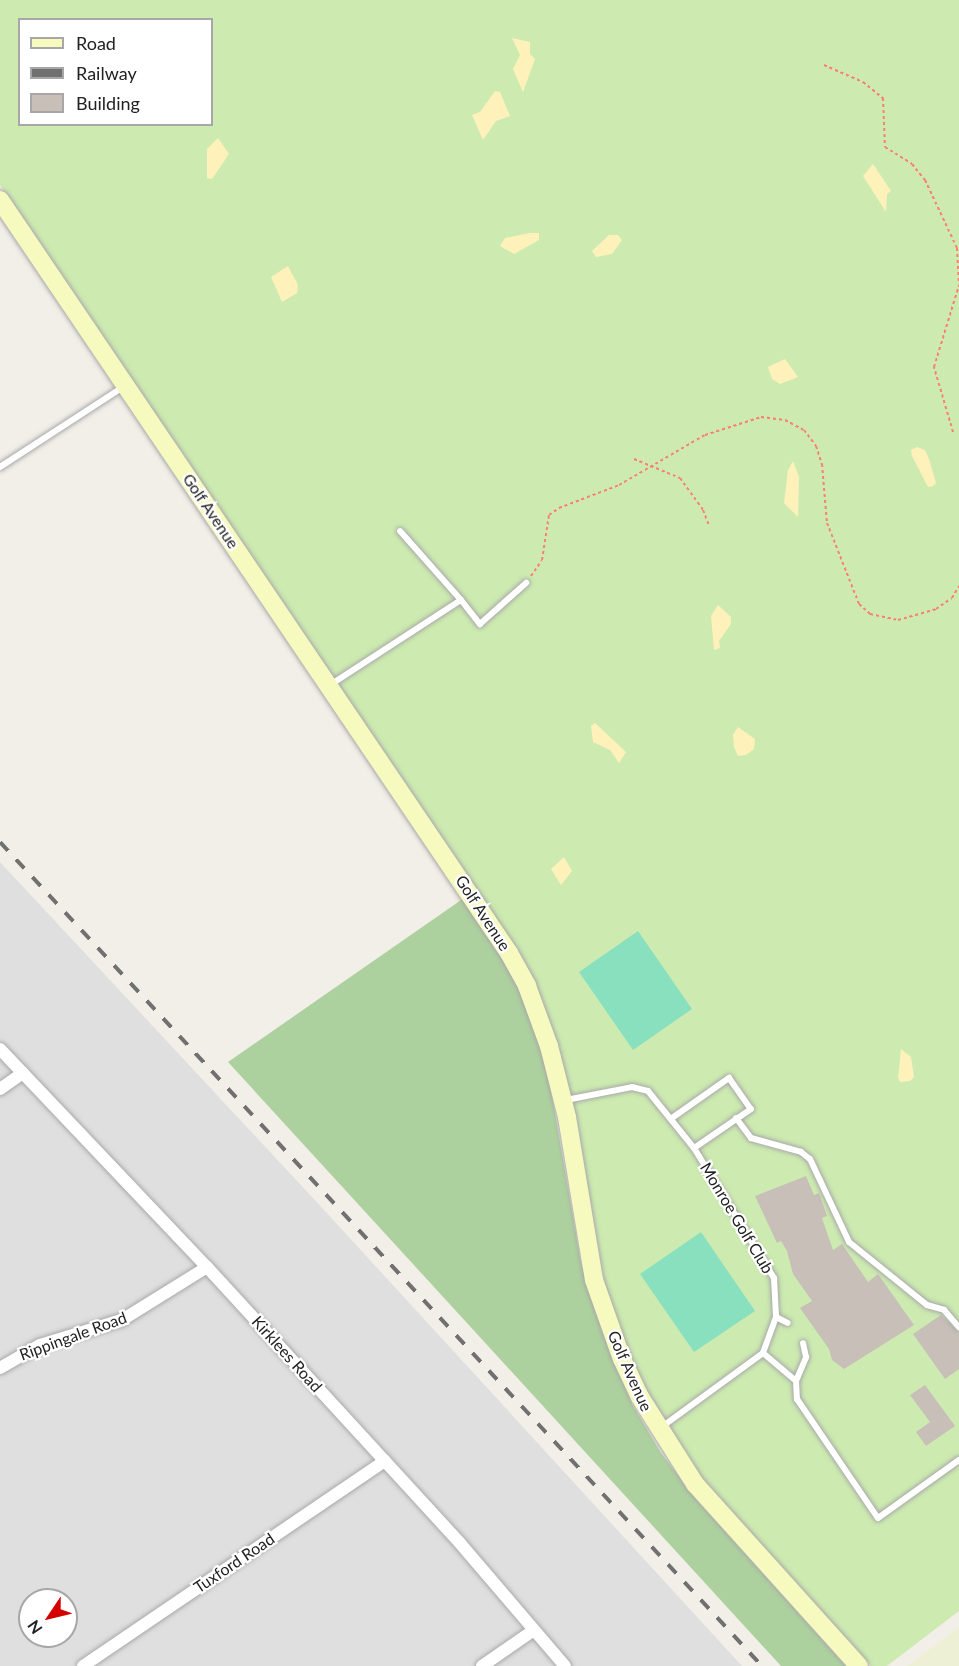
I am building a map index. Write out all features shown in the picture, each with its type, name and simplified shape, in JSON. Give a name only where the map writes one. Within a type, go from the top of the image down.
[{"type":"street","name":"Golf Avenue","points":[[0,200],[509,953],[540,1017],[563,1100],[594,1280],[622,1359],[657,1430],[721,1515],[860,1666]]},
{"type":"street","name":"Kirklees Road","points":[[0,1050],[207,1267],[385,1461],[565,1666]]},
{"type":"street","points":[[0,1089],[23,1073]]},
{"type":"street","name":"Rippingale Road","points":[[0,1368],[40,1345],[122,1320],[207,1267]]},
{"type":"street","name":"Tuxford Road","points":[[83,1666],[385,1461]]},
{"type":"street","points":[[482,1666],[534,1630]]},
{"type":"lane","points":[[0,467],[126,385]]},
{"type":"lane","points":[[400,531],[480,624],[526,583]]},
{"type":"lane","points":[[329,685],[461,600]]},
{"type":"lane","points":[[672,1118],[729,1078],[751,1108],[694,1148]]},
{"type":"lane","name":"Monroe Golf Club","points":[[563,1100],[632,1087],[648,1091],[672,1118],[694,1148],[774,1278],[776,1317],[763,1353]]},
{"type":"lane","points":[[736,1118],[751,1138],[801,1152],[810,1159],[849,1242],[927,1305],[944,1310],[959,1327]]},
{"type":"lane","points":[[776,1317],[788,1323]]},
{"type":"lane","points":[[803,1343],[806,1357],[796,1381],[797,1399],[878,1518],[959,1460]]},
{"type":"lane","points":[[657,1430],[763,1353],[796,1381]]},
{"type":"path","points":[[824,65],[863,82],[883,98],[885,147],[912,164],[925,180],[957,248],[959,284],[934,367],[953,432]]},
{"type":"path","points":[[526,583],[542,560],[549,515],[729,426],[761,417],[785,420],[804,430],[816,446],[822,464],[827,523],[859,604],[870,614],[898,621],[936,609],[952,598],[959,586]]},
{"type":"path","points":[[634,459],[680,478],[703,510],[709,526]]},
{"type":"shaded area","points":[[0,862],[325,1211],[742,1666],[0,1666]]},
{"type":"green space","points":[[0,0],[959,0],[959,1611],[887,1666],[871,1666],[708,1487],[680,1448],[635,1370],[606,1292],[576,1119],[481,896],[0,185]]},
{"type":"green space","points":[[464,898],[511,972],[532,1022],[549,1079],[581,1263],[609,1351],[633,1406],[661,1453],[695,1498],[846,1666],[781,1666],[228,1062]]},
{"type":"green space","points":[[638,931],[692,1009],[633,1050],[579,972]]},
{"type":"green space","points":[[701,1232],[755,1311],[694,1352],[640,1274]]},
{"type":"green space","points":[[959,1627],[959,1666],[907,1666]]},
{"type":"sand","points":[[512,38],[530,42],[530,54],[535,59],[523,92],[513,69],[520,55]]},
{"type":"sand","points":[[495,91],[500,92],[510,116],[496,121],[483,140],[472,115],[480,112]]},
{"type":"sand","points":[[218,138],[229,154],[212,179],[207,178],[207,149]]},
{"type":"sand","points":[[873,164],[891,191],[887,194],[886,212],[863,176]]},
{"type":"sand","points":[[539,233],[539,240],[514,254],[500,246],[505,238]]},
{"type":"sand","points":[[609,235],[618,235],[622,240],[612,254],[596,257],[592,251]]},
{"type":"sand","points":[[288,266],[298,285],[297,293],[282,302],[271,277]]},
{"type":"sand","points":[[785,359],[798,377],[780,384],[772,379],[768,367]]},
{"type":"sand","points":[[917,447],[925,450],[929,459],[936,483],[933,486],[928,487],[912,456],[911,450]]},
{"type":"sand","points":[[793,461],[799,477],[798,517],[784,503],[788,470]]},
{"type":"sand","points":[[718,605],[731,617],[731,624],[719,641],[720,648],[714,650],[711,616]]},
{"type":"sand","points":[[595,723],[626,752],[619,763],[610,750],[593,742],[591,726]]},
{"type":"sand","points":[[738,727],[755,739],[754,749],[746,755],[738,756],[734,747],[733,735]]},
{"type":"sand","points":[[564,857],[572,871],[561,885],[551,869]]},
{"type":"sand","points":[[901,1049],[911,1057],[914,1077],[910,1081],[900,1082],[898,1078]]},
{"type":"building","points":[[806,1176],[814,1195],[819,1193],[827,1216],[822,1218],[833,1250],[842,1244],[868,1282],[878,1274],[914,1325],[844,1369],[832,1360],[829,1349],[800,1308],[812,1301],[793,1274],[787,1251],[781,1241],[777,1243],[755,1196]]},
{"type":"building","points":[[941,1315],[959,1332],[959,1369],[945,1379],[913,1334]]},
{"type":"building","points":[[925,1385],[955,1426],[926,1446],[916,1432],[930,1422],[910,1395]]},
{"type":"railway","points":[[0,842],[762,1666]]}]
